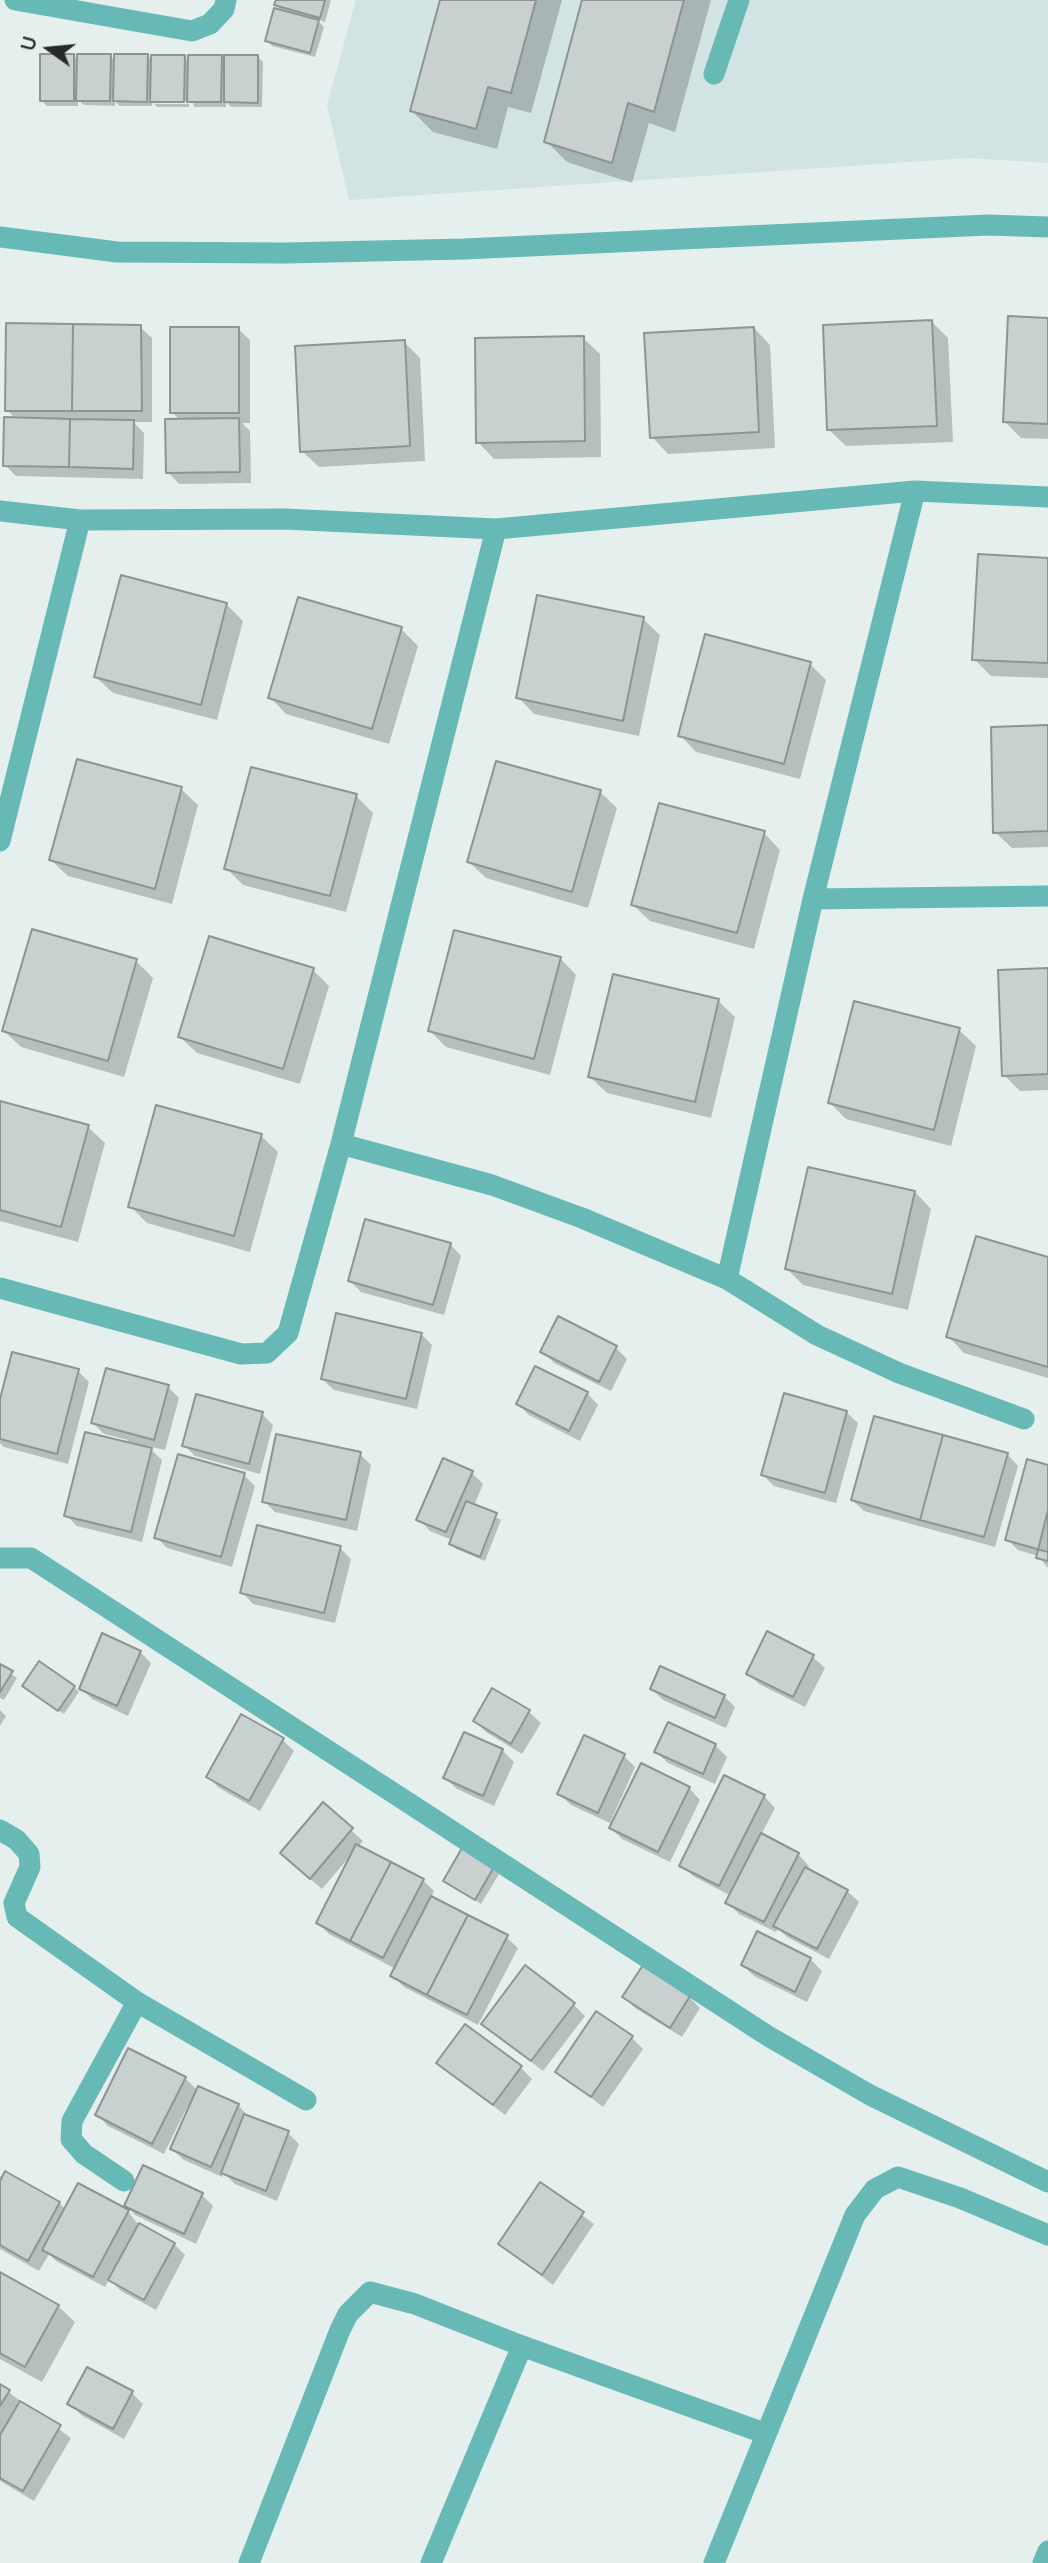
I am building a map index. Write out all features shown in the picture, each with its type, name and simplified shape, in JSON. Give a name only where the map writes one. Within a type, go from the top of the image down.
[{"type":"street","points":[[15,0],[192,31],[210,24],[224,9],[226,0]]},
{"type":"street","points":[[714,75],[739,0]]},
{"type":"street","points":[[0,237],[117,252],[286,253],[478,248],[988,225],[1048,227]]},
{"type":"street","points":[[727,1279],[813,899],[915,491]]},
{"type":"street","points":[[0,511],[80,520],[284,519],[496,529],[915,491],[1048,497]]},
{"type":"street","points":[[0,841],[80,520]]},
{"type":"street","points":[[0,1287],[241,1354],[267,1353],[288,1333],[341,1144],[496,529]]},
{"type":"street","points":[[813,899],[1048,896]]},
{"type":"street","points":[[341,1144],[492,1185],[582,1218],[727,1279],[829,1340],[899,1373],[1024,1419]]},
{"type":"street","points":[[0,1558],[31,1558],[768,2036],[870,2095],[1048,2182]]},
{"type":"street","points":[[0,1830],[17,1840],[29,1854],[30,1867],[14,1903],[17,1917],[137,2002],[306,2100]]},
{"type":"street","points":[[124,2181],[84,2154],[71,2139],[72,2121],[137,2002]]},
{"type":"street","points":[[714,2563],[764,2433],[855,2215],[874,2189],[898,2177],[960,2198],[1048,2235]]},
{"type":"street","points":[[249,2563],[340,2330],[348,2314],[370,2292],[415,2304],[522,2346],[764,2433]]},
{"type":"street","points":[[431,2563],[522,2346]]},
{"type":"street","points":[[1043,2563],[1048,2551]]},
{"type":"shaded area","points":[[356,0],[1048,0],[1048,163],[969,158],[349,200],[327,105]]},
{"type":"building","points":[[276,0],[325,0],[320,18],[274,5]]},
{"type":"building","points":[[440,0],[536,0],[511,93],[488,87],[476,129],[410,111]]},
{"type":"building","points":[[582,0],[684,0],[654,112],[628,103],[612,163],[544,142]]},
{"type":"building","points":[[274,8],[319,20],[310,53],[265,41]]},
{"type":"building","points":[[40,54],[74,54],[74,101],[40,101]]},
{"type":"building","points":[[77,54],[111,54],[110,101],[76,101]]},
{"type":"building","points":[[114,54],[148,54],[147,102],[113,101]]},
{"type":"building","points":[[151,55],[185,55],[184,102],[150,102]]},
{"type":"building","points":[[188,55],[222,55],[221,102],[187,102]]},
{"type":"building","points":[[224,55],[258,55],[258,103],[224,102]]},
{"type":"building","points":[[1008,316],[1048,318],[1048,424],[1003,422]]},
{"type":"building","points":[[932,320],[937,426],[827,430],[823,325]]},
{"type":"building","points":[[6,323],[73,324],[72,411],[5,411]]},
{"type":"building","points":[[73,324],[141,325],[142,411],[72,411]]},
{"type":"building","points":[[170,327],[239,327],[239,413],[170,413]]},
{"type":"building","points":[[754,327],[759,432],[650,438],[644,333]]},
{"type":"building","points":[[584,336],[585,441],[476,443],[475,338]]},
{"type":"building","points":[[405,340],[410,446],[300,452],[295,346]]},
{"type":"building","points":[[4,417],[70,419],[69,467],[3,466]]},
{"type":"building","points":[[239,418],[240,472],[166,473],[165,419]]},
{"type":"building","points":[[70,419],[134,420],[133,469],[69,467]]},
{"type":"building","points":[[978,554],[1048,558],[1048,663],[972,660]]},
{"type":"building","points":[[121,575],[227,603],[201,705],[94,677]]},
{"type":"building","points":[[537,595],[644,617],[623,721],[516,698]]},
{"type":"building","points":[[298,597],[402,627],[372,729],[268,698]]},
{"type":"building","points":[[705,634],[811,662],[784,764],[678,736]]},
{"type":"building","points":[[1048,725],[1048,831],[993,833],[991,727]]},
{"type":"building","points":[[77,759],[182,787],[155,889],[49,860]]},
{"type":"building","points":[[496,761],[601,790],[572,892],[467,862]]},
{"type":"building","points":[[251,767],[357,794],[330,896],[224,869]]},
{"type":"building","points":[[659,803],[765,831],[737,933],[631,905]]},
{"type":"building","points":[[32,929],[137,959],[108,1061],[2,1031]]},
{"type":"building","points":[[454,930],[561,957],[534,1059],[428,1031]]},
{"type":"building","points":[[209,936],[314,968],[283,1069],[178,1037]]},
{"type":"building","points":[[1048,968],[1048,1074],[1002,1076],[998,970]]},
{"type":"building","points":[[613,974],[719,999],[695,1102],[588,1077]]},
{"type":"building","points":[[854,1001],[960,1028],[934,1130],[828,1103]]},
{"type":"building","points":[[0,1101],[89,1125],[61,1227],[0,1210]]},
{"type":"building","points":[[156,1105],[262,1134],[234,1236],[128,1207]]},
{"type":"building","points":[[808,1167],[915,1191],[892,1294],[785,1269]]},
{"type":"building","points":[[365,1219],[451,1243],[433,1305],[348,1281]]},
{"type":"building","points":[[976,1236],[1048,1257],[1048,1367],[946,1337]]},
{"type":"building","points":[[336,1313],[422,1333],[406,1399],[321,1379]]},
{"type":"building","points":[[558,1316],[617,1346],[599,1382],[540,1352]]},
{"type":"building","points":[[12,1352],[79,1369],[57,1454],[0,1439],[0,1399]]},
{"type":"building","points":[[535,1366],[588,1392],[569,1431],[516,1404]]},
{"type":"building","points":[[106,1368],[169,1385],[154,1440],[91,1423]]},
{"type":"building","points":[[784,1393],[847,1411],[825,1493],[761,1475]]},
{"type":"building","points":[[196,1394],[263,1412],[249,1464],[182,1446]]},
{"type":"building","points":[[874,1416],[943,1435],[920,1520],[851,1500]]},
{"type":"building","points":[[85,1432],[152,1448],[131,1532],[64,1516]]},
{"type":"building","points":[[276,1434],[361,1452],[346,1520],[262,1502]]},
{"type":"building","points":[[943,1435],[1008,1453],[984,1537],[920,1520]]},
{"type":"building","points":[[178,1454],[245,1473],[221,1557],[154,1538]]},
{"type":"building","points":[[443,1458],[473,1471],[446,1532],[416,1520]]},
{"type":"building","points":[[1027,1459],[1048,1465],[1048,1552],[1005,1540]]},
{"type":"building","points":[[466,1501],[497,1513],[480,1557],[449,1544]]},
{"type":"building","points":[[1048,1510],[1048,1561],[1036,1558]]},
{"type":"building","points":[[257,1525],[341,1546],[324,1613],[240,1593]]},
{"type":"building","points":[[767,1631],[814,1655],[793,1697],[746,1674]]},
{"type":"building","points":[[102,1633],[141,1651],[117,1706],[79,1689]]},
{"type":"building","points":[[39,1661],[75,1686],[58,1711],[22,1686]]},
{"type":"building","points":[[0,1664],[13,1671],[0,1692]]},
{"type":"building","points":[[660,1666],[725,1695],[715,1718],[650,1689]]},
{"type":"building","points":[[492,1688],[530,1710],[511,1744],[473,1721]]},
{"type":"building","points":[[241,1714],[284,1738],[249,1801],[206,1777]]},
{"type":"building","points":[[668,1722],[716,1744],[703,1774],[654,1752]]},
{"type":"building","points":[[464,1732],[503,1749],[483,1796],[443,1778]]},
{"type":"building","points":[[584,1735],[625,1754],[598,1813],[557,1794]]},
{"type":"building","points":[[641,1763],[690,1787],[658,1852],[609,1828]]},
{"type":"building","points":[[724,1775],[765,1795],[719,1886],[679,1866]]},
{"type":"building","points":[[323,1802],[353,1828],[310,1879],[280,1853]]},
{"type":"building","points":[[761,1833],[799,1853],[764,1922],[725,1903]]},
{"type":"building","points":[[356,1844],[391,1862],[350,1941],[316,1923]]},
{"type":"building","points":[[462,1848],[494,1867],[475,1900],[443,1881]]},
{"type":"building","points":[[391,1862],[424,1879],[383,1958],[350,1941]]},
{"type":"building","points":[[805,1867],[848,1890],[817,1949],[773,1926]]},
{"type":"building","points":[[431,1896],[468,1915],[427,1995],[390,1976]]},
{"type":"building","points":[[468,1915],[508,1935],[467,2015],[427,1995]]},
{"type":"building","points":[[757,1931],[811,1958],[795,1992],[741,1965]]},
{"type":"building","points":[[525,1965],[575,2003],[531,2061],[481,2024]]},
{"type":"building","points":[[643,1965],[690,1996],[670,2028],[622,1997]]},
{"type":"building","points":[[596,2011],[633,2036],[591,2097],[555,2072]]},
{"type":"building","points":[[465,2024],[522,2066],[493,2105],[436,2063]]},
{"type":"building","points":[[128,2048],[186,2077],[152,2144],[95,2115]]},
{"type":"building","points":[[198,2086],[239,2104],[211,2167],[170,2149]]},
{"type":"building","points":[[244,2114],[289,2131],[266,2191],[221,2173]]},
{"type":"building","points":[[143,2165],[203,2193],[184,2234],[124,2206]]},
{"type":"building","points":[[5,2171],[60,2202],[28,2261],[0,2245],[0,2181]]},
{"type":"building","points":[[540,2182],[584,2212],[542,2275],[498,2244]]},
{"type":"building","points":[[78,2183],[129,2210],[93,2277],[42,2250]]},
{"type":"building","points":[[139,2223],[175,2243],[144,2300],[108,2280]]},
{"type":"building","points":[[0,2272],[59,2305],[25,2367],[0,2353]]},
{"type":"building","points":[[87,2367],[133,2391],[113,2429],[67,2404]]},
{"type":"building","points":[[0,2384],[10,2390],[0,2406]]},
{"type":"building","points":[[20,2401],[61,2425],[23,2491],[0,2478],[0,2435]]}]
